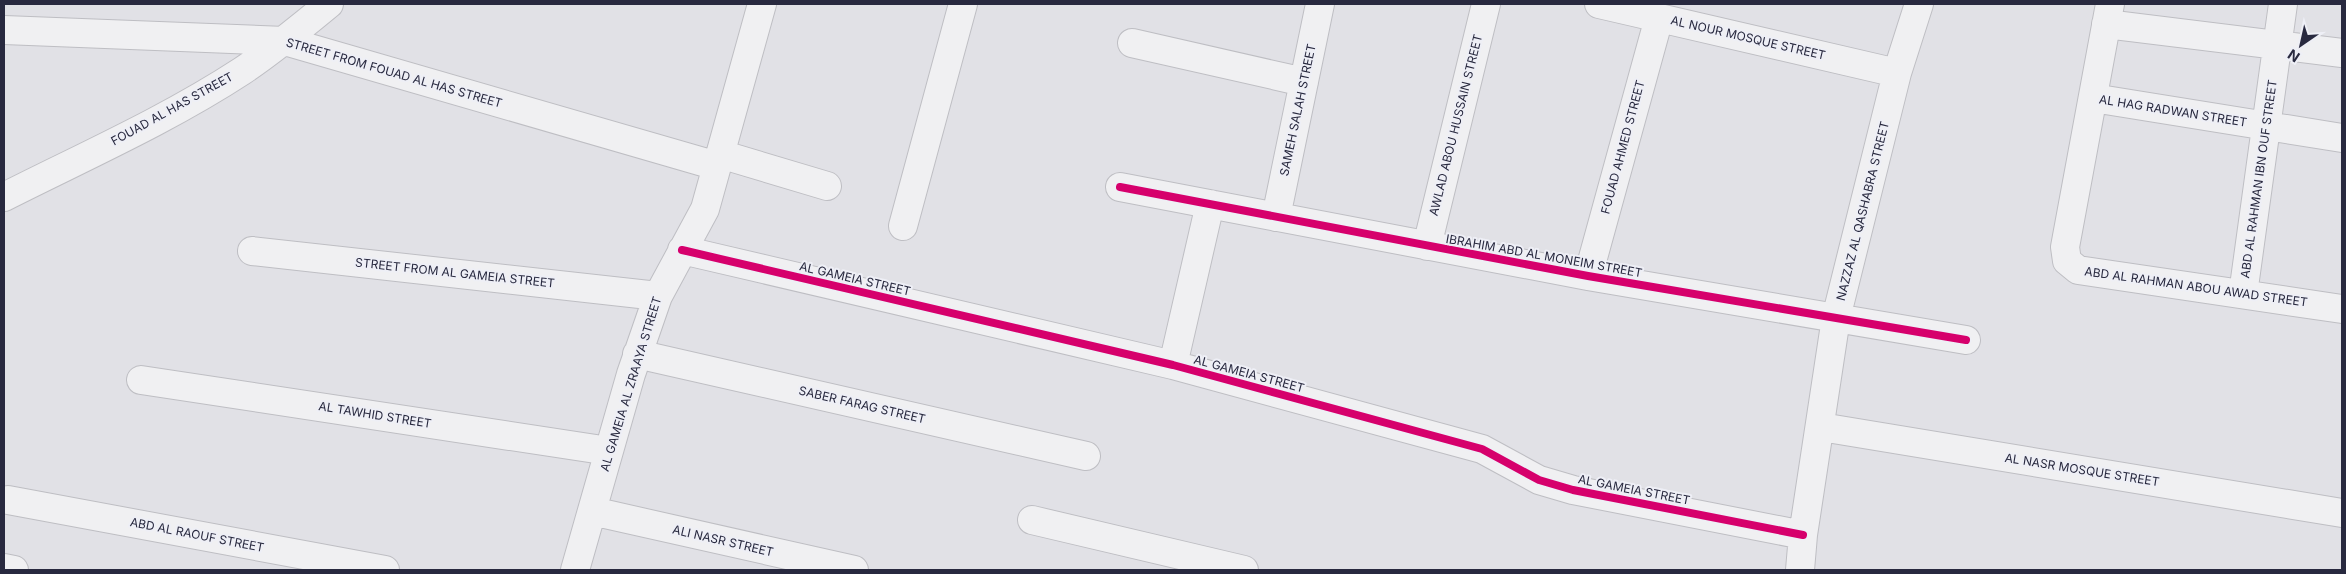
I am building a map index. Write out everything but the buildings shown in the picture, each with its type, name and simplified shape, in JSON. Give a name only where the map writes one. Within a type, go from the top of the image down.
[{"type":"street","name":"FOUAD AL HAS STREET","points":[[4,197],[149,124],[241,72],[284,41],[328,4]]},
{"type":"street","name":"AL GAMEIA AL ZRAAYA STREET","points":[[575,570],[638,354],[658,296],[705,209],[762,4]]},
{"type":"street","points":[[903,226],[962,4]]},
{"type":"street","name":"SAMEH SALAH STREET","points":[[1276,217],[1320,4]]},
{"type":"street","name":"AWLAD ABOU HUSSAIN STREET","points":[[1427,246],[1486,4]]},
{"type":"street","name":"AL NOUR MOSQUE STREET","points":[[1599,4],[1897,73]]},
{"type":"street","name":"NAZZAZ AL QASHABRA STREET","points":[[1800,570],[1803,535],[1821,427],[1836,318],[1897,73],[1919,4]]},
{"type":"street","name":"ABD AL RAHMAN IBN OUF STREET","points":[[2243,294],[2283,4]]},
{"type":"street","points":[[2093,98],[2108,14],[2277,45],[2342,53]]},
{"type":"street","name":"FOUAD AHMED STREET","points":[[1588,276],[1659,18]]},
{"type":"street","name":"STREET FROM FOUAD AL HAS STREET","points":[[4,30],[284,41],[718,160],[827,186]]},
{"type":"street","points":[[1132,43],[1304,82]]},
{"type":"street","name":"AL HAG RADWAN STREET","points":[[2093,98],[2342,138]]},
{"type":"street","name":"ABD AL RAHMAN ABOU AWAD STREET","points":[[2093,98],[2065,247],[2067,261],[2078,270],[2342,309]]},
{"type":"street","name":"IBRAHIM ABD AL MONEIM STREET","points":[[1120,187],[1588,276],[1966,340]]},
{"type":"street","points":[[1173,365],[1210,204]]},
{"type":"street","name":"AL GAMEIA STREET","points":[[682,250],[1173,365],[1482,450],[1539,480],[1573,490],[1803,535]]},
{"type":"street","name":"STREET FROM AL GAMEIA STREET","points":[[252,251],[658,296]]},
{"type":"street","name":"SABER FARAG STREET","points":[[638,354],[1086,456]]},
{"type":"street","name":"AL TAWHID STREET","points":[[142,380],[609,451]]},
{"type":"street","name":"AL NASR MOSQUE STREET","points":[[1821,427],[2342,513]]},
{"type":"street","name":"ABD AL RAOUF STREET","points":[[8,500],[385,570]]},
{"type":"street","name":"ALI NASR STREET","points":[[592,511],[854,570]]},
{"type":"street","points":[[1032,520],[1244,570]]},
{"type":"street","points":[[4,568],[14,570]]},
{"type":"cycle path","points":[[1120,187],[1588,276],[1966,340]]},
{"type":"cycle path","points":[[682,250],[1173,365],[1482,449],[1539,480],[1573,490],[1803,535]]}]
